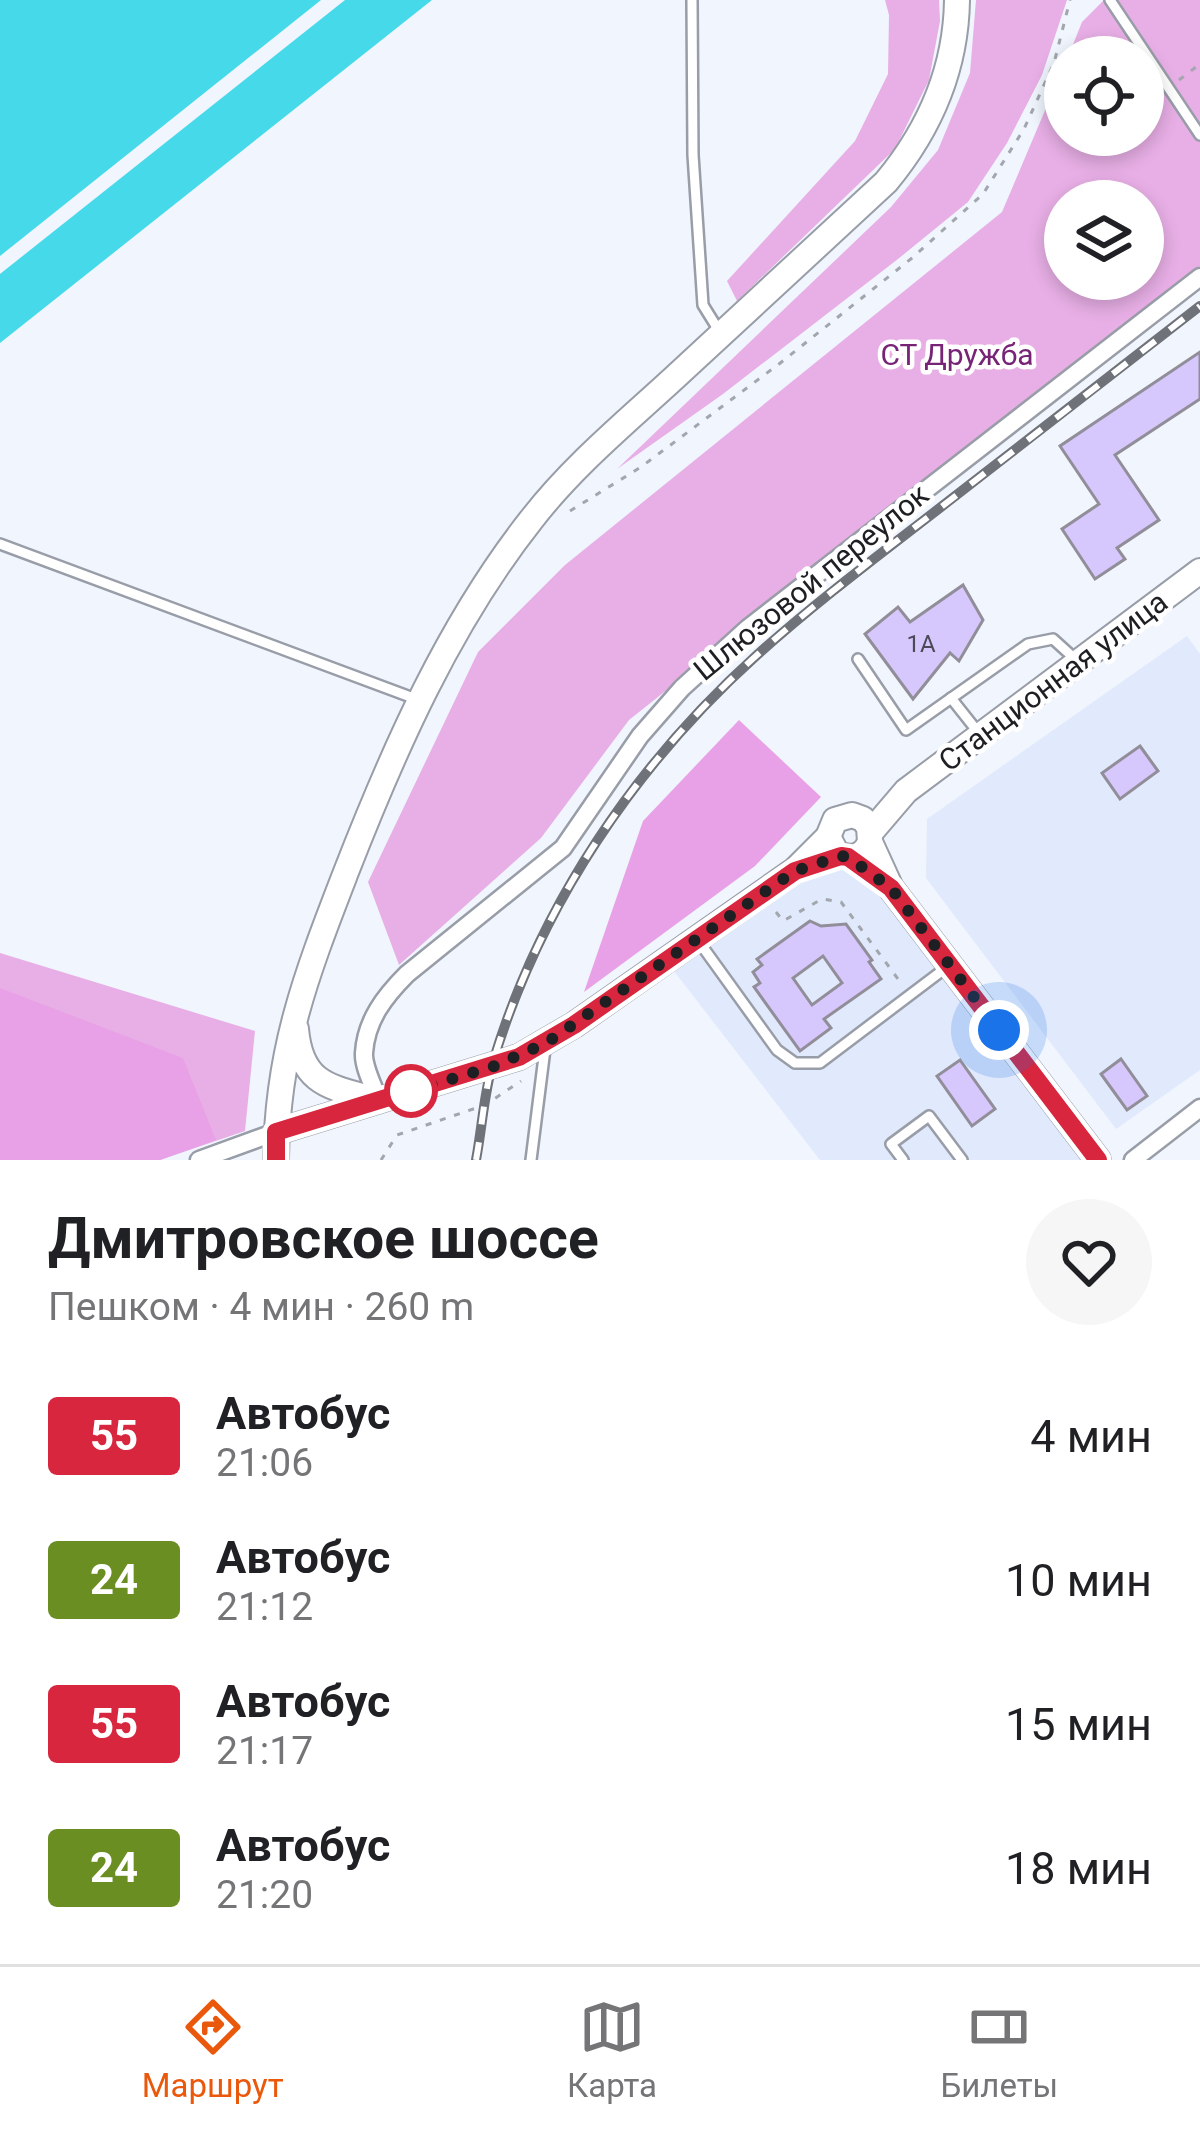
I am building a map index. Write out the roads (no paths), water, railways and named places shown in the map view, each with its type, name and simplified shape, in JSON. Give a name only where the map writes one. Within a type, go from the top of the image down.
[{"type":"main road","points":[[275,1160],[283,1061],[314,955],[375,797],[459,626],[533,518],[581,464],[886,182],[912,150],[942,86],[957,0]]},
{"type":"main road","name":"Станционная улица","points":[[866,830],[906,791],[1200,572]]},
{"type":"main road","points":[[891,888],[839,850],[835,820],[845,815],[866,830],[891,888],[1098,1160]]},
{"type":"main road","points":[[276,1132],[544,1055],[795,871],[839,850],[860,855],[866,830]]},
{"type":"main road","points":[[295,1012],[302,1062],[322,1085],[379,1101]]},
{"type":"street","name":"Шлюзовой переулок","points":[[379,1101],[363,1056],[373,1018],[385,996],[563,848],[640,736],[682,688],[748,628],[1200,277]]},
{"type":"street","points":[[1133,1160],[1200,1108]]},
{"type":"street","points":[[199,1160],[276,1132]]},
{"type":"lane","points":[[692,0],[703,305],[721,334]]},
{"type":"lane","points":[[1110,0],[1200,135]]},
{"type":"lane","points":[[0,544],[421,701]]},
{"type":"lane","points":[[858,659],[906,730],[1028,644],[1053,639],[1078,662]]},
{"type":"lane","points":[[952,698],[980,734]]},
{"type":"lane","points":[[697,939],[777,1050],[795,1063],[820,1063],[949,966]]},
{"type":"lane","points":[[530,1160],[544,1055]]},
{"type":"lane","points":[[903,1160],[891,1144],[929,1116],[962,1160]]},
{"type":"water","points":[[0,0],[321,0],[0,256]]},
{"type":"water","points":[[345,0],[432,0],[0,343],[0,274]]},
{"type":"railway","points":[[476,1160],[493,1062],[537,948],[597,840],[671,742],[802,616],[1200,306]]},
{"type":"park label","name":"СТ Дружба","points":[[957,354]]}]
